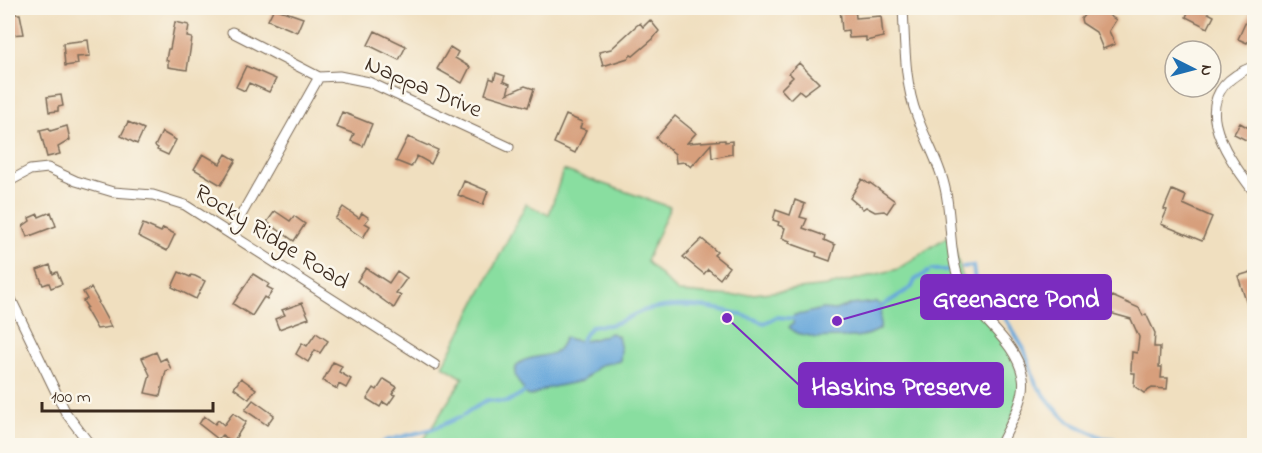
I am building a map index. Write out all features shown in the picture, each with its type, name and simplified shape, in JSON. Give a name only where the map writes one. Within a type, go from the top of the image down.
[{"type":"street","points":[[903,8],[910,92],[916,115],[945,185],[951,234],[961,285],[978,310],[1004,337],[1014,353],[1023,376],[1022,396],[1000,446]]},
{"type":"street","points":[[231,233],[319,77],[232,32]]},
{"type":"street","points":[[1254,66],[1228,80],[1215,106],[1222,144],[1227,155],[1254,192]]},
{"type":"street","name":"Nappa Drive","points":[[319,77],[339,76],[369,82],[508,147]]},
{"type":"street","name":"Rocky Ridge Road","points":[[8,182],[30,170],[48,168],[76,181],[113,192],[153,195],[185,204],[435,365]]},
{"type":"street","points":[[8,293],[66,413],[91,446]]},
{"type":"green space","points":[[563,170],[670,207],[646,261],[678,292],[734,296],[828,286],[898,269],[951,234],[968,298],[1003,337],[1024,385],[1002,445],[420,446],[463,378],[443,366],[526,204],[549,215]]},
{"type":"water","points":[[877,302],[881,307],[880,329],[872,333],[848,337],[815,338],[796,333],[789,327],[793,324],[794,315]]},
{"type":"water","points":[[611,333],[618,336],[621,350],[620,361],[600,365],[582,381],[548,388],[531,396],[527,395],[517,379],[515,374],[519,363],[555,352],[565,337],[583,341]]},
{"type":"building","points":[[274,8],[303,18],[297,32],[268,20]]},
{"type":"building","points":[[840,8],[855,8],[856,18],[881,16],[883,37],[866,41],[866,37],[849,38],[848,30],[842,31]]},
{"type":"building","points":[[1075,8],[1101,8],[1109,12],[1107,14],[1116,20],[1109,31],[1115,44],[1103,49],[1096,32],[1082,23],[1081,19],[1085,14]]},
{"type":"building","points":[[1190,8],[1199,8],[1214,16],[1208,28],[1186,17]]},
{"type":"building","points":[[1254,8],[1254,35],[1252,34],[1247,43],[1238,39]]},
{"type":"building","points":[[8,14],[20,14],[24,34],[8,35]]},
{"type":"building","points":[[650,20],[659,31],[653,39],[633,56],[603,66],[599,52],[611,49],[640,23],[643,27]]},
{"type":"building","points":[[175,22],[189,25],[187,37],[192,38],[187,70],[168,67],[166,60]]},
{"type":"building","points":[[375,31],[406,46],[399,60],[368,45]]},
{"type":"building","points":[[88,40],[90,56],[77,57],[78,64],[65,66],[63,43]]},
{"type":"building","points":[[450,47],[458,52],[455,58],[470,67],[462,83],[437,69]]},
{"type":"building","points":[[799,63],[819,83],[804,94],[799,90],[790,99],[781,89],[793,77],[789,73]]},
{"type":"building","points":[[246,66],[276,79],[269,92],[249,83],[245,91],[236,87]]},
{"type":"building","points":[[496,73],[505,76],[503,81],[510,84],[507,94],[525,86],[534,89],[528,107],[485,94],[490,78],[494,80]]},
{"type":"building","points":[[61,95],[63,106],[58,107],[58,111],[49,112],[47,97]]},
{"type":"building","points":[[342,112],[372,124],[363,146],[351,141],[354,134],[336,127]]},
{"type":"building","points":[[566,115],[582,122],[580,128],[586,130],[575,153],[554,143]]},
{"type":"building","points":[[675,116],[696,133],[687,143],[732,141],[732,154],[712,158],[711,144],[691,167],[685,162],[676,163],[675,154],[656,138]]},
{"type":"building","points":[[128,122],[144,129],[137,144],[121,136]]},
{"type":"building","points":[[1240,123],[1254,131],[1254,140],[1246,140],[1234,134]]},
{"type":"building","points":[[67,126],[70,140],[58,147],[60,154],[47,157],[40,130],[49,128],[50,131]]},
{"type":"building","points":[[162,132],[176,140],[168,155],[157,150],[155,146]]},
{"type":"building","points":[[408,137],[438,150],[431,164],[417,156],[411,167],[396,161]]},
{"type":"building","points":[[203,154],[220,164],[226,154],[236,160],[221,185],[194,169]]},
{"type":"building","points":[[862,179],[895,201],[887,213],[875,212],[866,207],[863,209],[850,198]]},
{"type":"building","points":[[464,181],[488,191],[483,205],[458,195]]},
{"type":"building","points":[[1172,190],[1186,196],[1183,204],[1212,217],[1202,241],[1161,224]]},
{"type":"building","points":[[795,200],[805,204],[800,217],[807,219],[803,228],[825,236],[824,240],[835,245],[830,261],[782,238],[785,228],[773,220],[776,210],[790,215]]},
{"type":"building","points":[[343,207],[359,218],[362,213],[369,218],[365,223],[370,226],[363,238],[335,219]]},
{"type":"building","points":[[275,211],[290,221],[294,216],[305,224],[294,241],[267,222]]},
{"type":"building","points":[[51,212],[56,226],[27,237],[23,226],[30,221],[29,218]]},
{"type":"building","points":[[143,224],[161,232],[163,228],[175,234],[167,251],[138,236]]},
{"type":"building","points":[[702,239],[717,252],[714,255],[729,267],[720,279],[708,269],[704,274],[683,257]]},
{"type":"building","points":[[50,265],[53,274],[57,272],[62,284],[51,288],[49,283],[43,285],[37,270]]},
{"type":"building","points":[[366,268],[389,283],[397,271],[407,278],[396,293],[401,296],[394,308],[357,281]]},
{"type":"building","points":[[1254,271],[1254,320],[1252,320],[1238,276]]},
{"type":"building","points":[[179,272],[205,281],[196,299],[172,287]]},
{"type":"building","points":[[253,274],[269,284],[267,287],[273,290],[267,299],[264,297],[252,316],[233,304]]},
{"type":"building","points":[[91,288],[111,327],[97,329],[85,308],[87,307],[83,301],[87,299],[83,292]]},
{"type":"building","points":[[1112,296],[1139,308],[1143,316],[1146,314],[1155,333],[1154,347],[1160,347],[1159,367],[1162,367],[1161,378],[1168,378],[1167,389],[1152,388],[1144,393],[1134,386],[1135,373],[1131,370],[1132,352],[1137,353],[1139,337],[1131,319],[1106,312]]},
{"type":"building","points":[[302,303],[309,318],[279,329],[275,319],[285,315],[282,310]]},
{"type":"building","points":[[316,333],[328,341],[320,353],[315,350],[308,362],[296,354],[302,343],[307,346]]},
{"type":"building","points":[[156,352],[160,361],[166,358],[171,369],[166,371],[160,396],[145,393],[150,375],[142,358]]},
{"type":"building","points":[[333,362],[342,366],[339,372],[351,379],[346,388],[339,384],[337,389],[323,381]]},
{"type":"building","points":[[241,378],[256,389],[249,399],[234,388]]},
{"type":"building","points":[[384,379],[397,387],[388,405],[383,402],[380,407],[367,399]]},
{"type":"building","points":[[253,400],[274,415],[267,425],[245,410]]},
{"type":"building","points":[[233,413],[246,422],[233,442],[222,435],[218,439],[199,424],[204,416],[215,424],[218,420],[224,425]]},
{"type":"waterway","points":[[963,267],[973,266],[975,282],[989,295]]},
{"type":"waterway","points":[[932,270],[951,270]]},
{"type":"waterway","points":[[879,308],[912,287],[915,280],[928,272]]},
{"type":"waterway","points":[[996,303],[1024,349],[1036,384],[1053,406],[1069,422],[1103,438],[1114,439],[1122,446]]},
{"type":"waterway","points":[[580,343],[593,326],[620,322],[642,311],[661,307],[706,307],[735,313],[764,323],[777,317],[798,319]]},
{"type":"waterway","points":[[464,415],[487,400],[507,402],[528,390]]},
{"type":"waterway","points":[[379,446],[385,441],[433,429],[460,417]]},
{"type":"place","name":"Haskins Preserve","points":[[727,318]]},
{"type":"place","name":"Greenacre Pond","points":[[837,321]]}]
